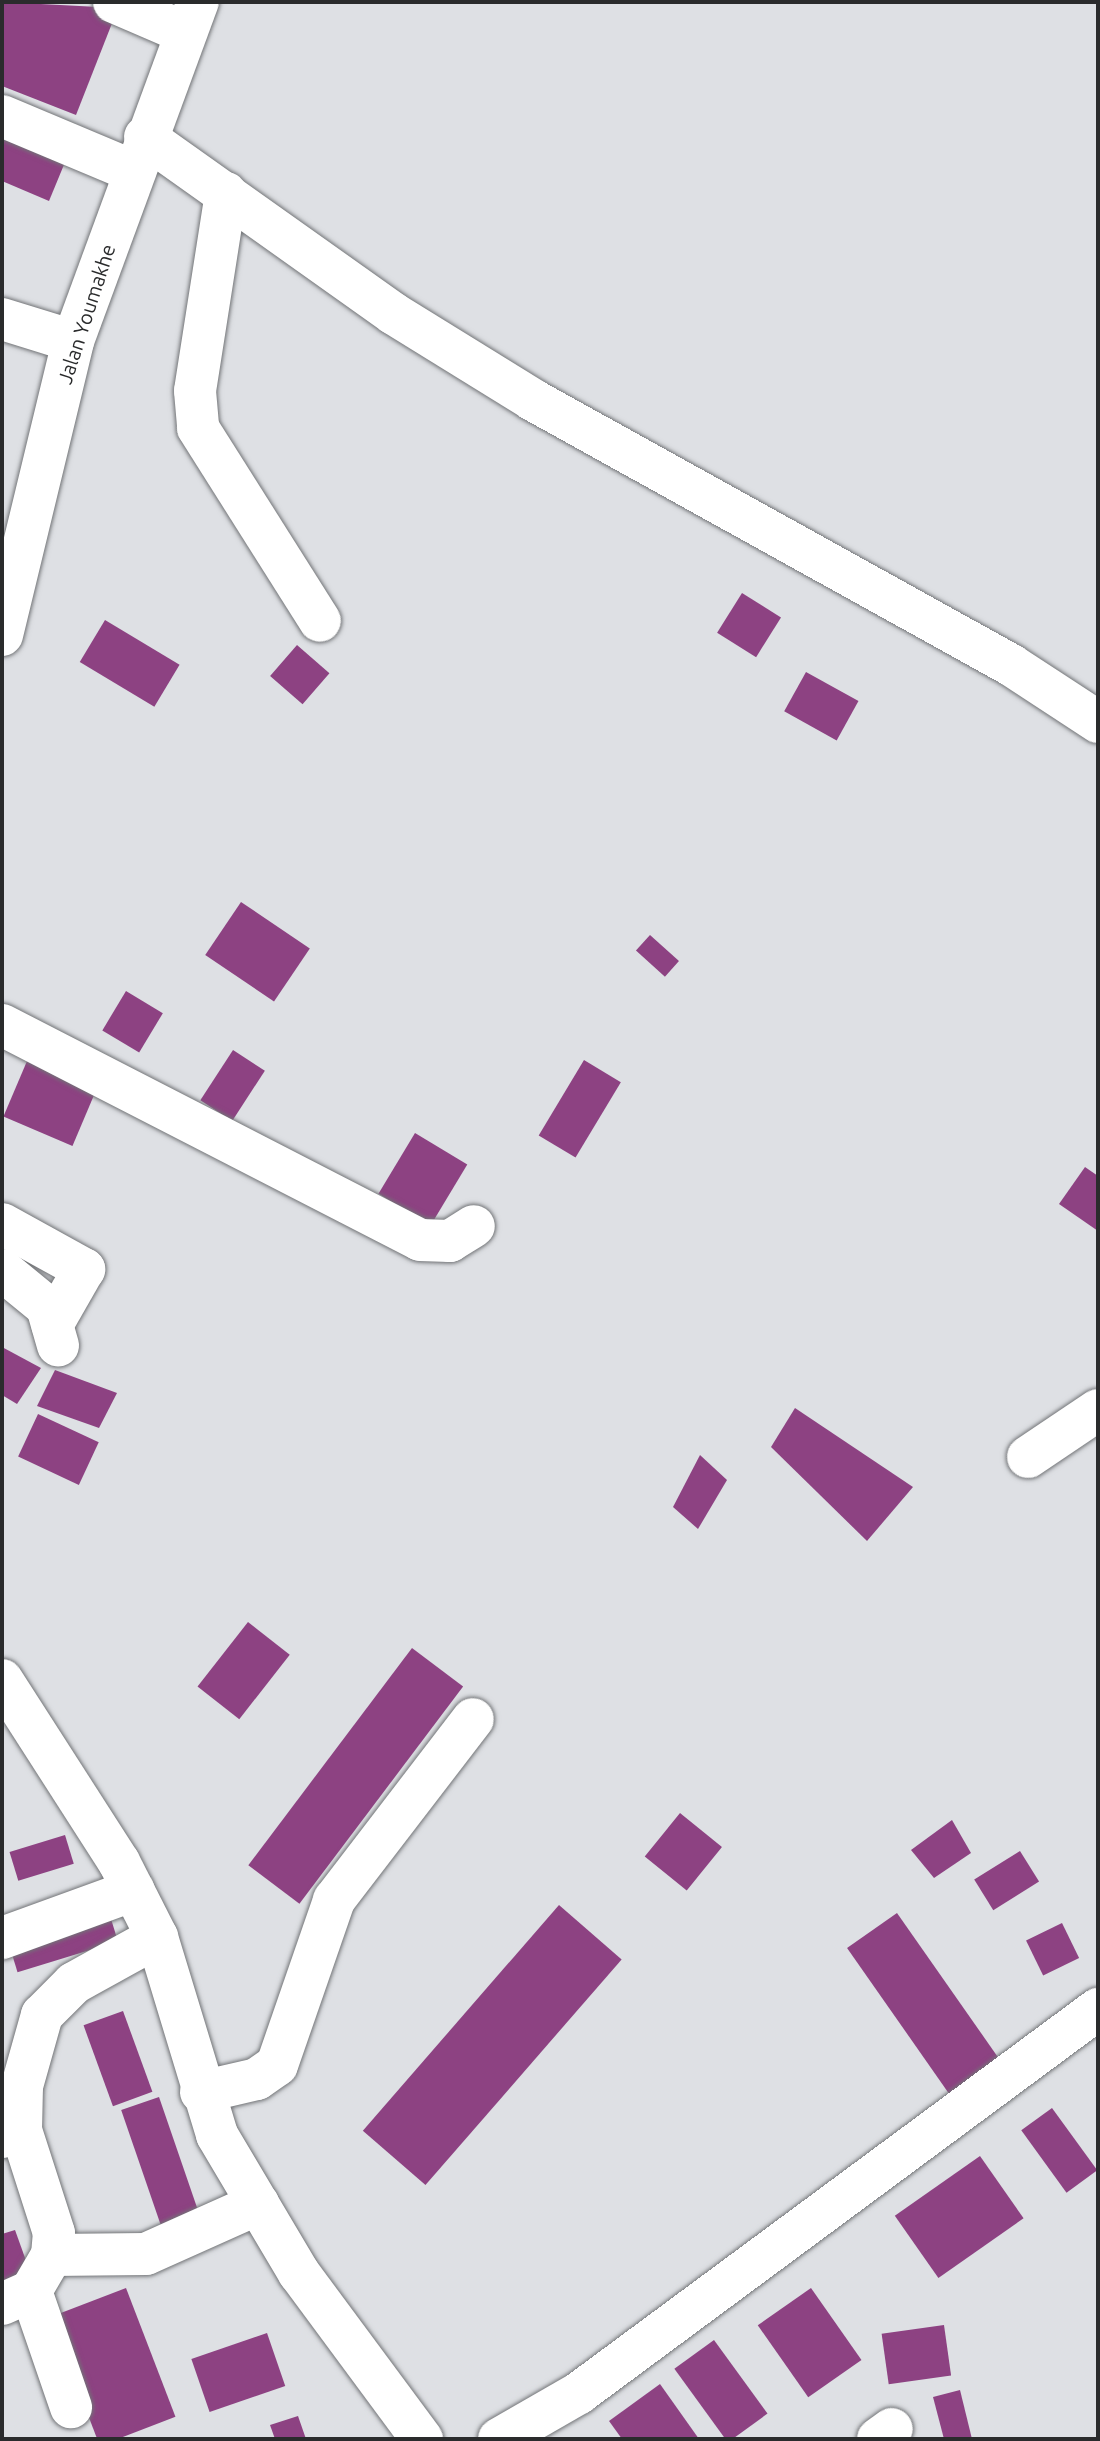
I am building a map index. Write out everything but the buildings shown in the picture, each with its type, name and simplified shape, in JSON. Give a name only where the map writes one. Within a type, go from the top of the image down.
[{"type":"street","points":[[114,2],[192,17]]},
{"type":"street","name":"Jalan Youmakhe","points":[[2,635],[11,558],[73,341],[139,154],[192,17]]},
{"type":"street","points":[[2,116],[139,154],[226,193],[394,314],[533,400],[1011,665],[1098,722]]},
{"type":"street","points":[[226,193],[195,391],[198,428],[320,621]]},
{"type":"street","points":[[2,319],[73,341]]},
{"type":"street","points":[[2,1025],[420,1240],[450,1241],[474,1226]]},
{"type":"street","points":[[2,1224],[84,1269],[56,1338],[34,1289],[2,1270]]},
{"type":"street","points":[[1028,1457],[1098,1410]]},
{"type":"street","points":[[2,1680],[134,1890],[230,2086],[258,2204],[299,2273],[422,2439]]},
{"type":"street","points":[[230,2086],[277,2065],[334,1900],[473,1719]]},
{"type":"street","points":[[2,1938],[134,1890]]},
{"type":"street","points":[[71,2407],[17,2298],[52,2255],[54,2233],[11,2134],[42,2015],[74,1983],[157,1937]]},
{"type":"street","points":[[499,2439],[579,2393],[1098,2009]]},
{"type":"street","points":[[52,2255],[146,2254],[258,2204]]}]
